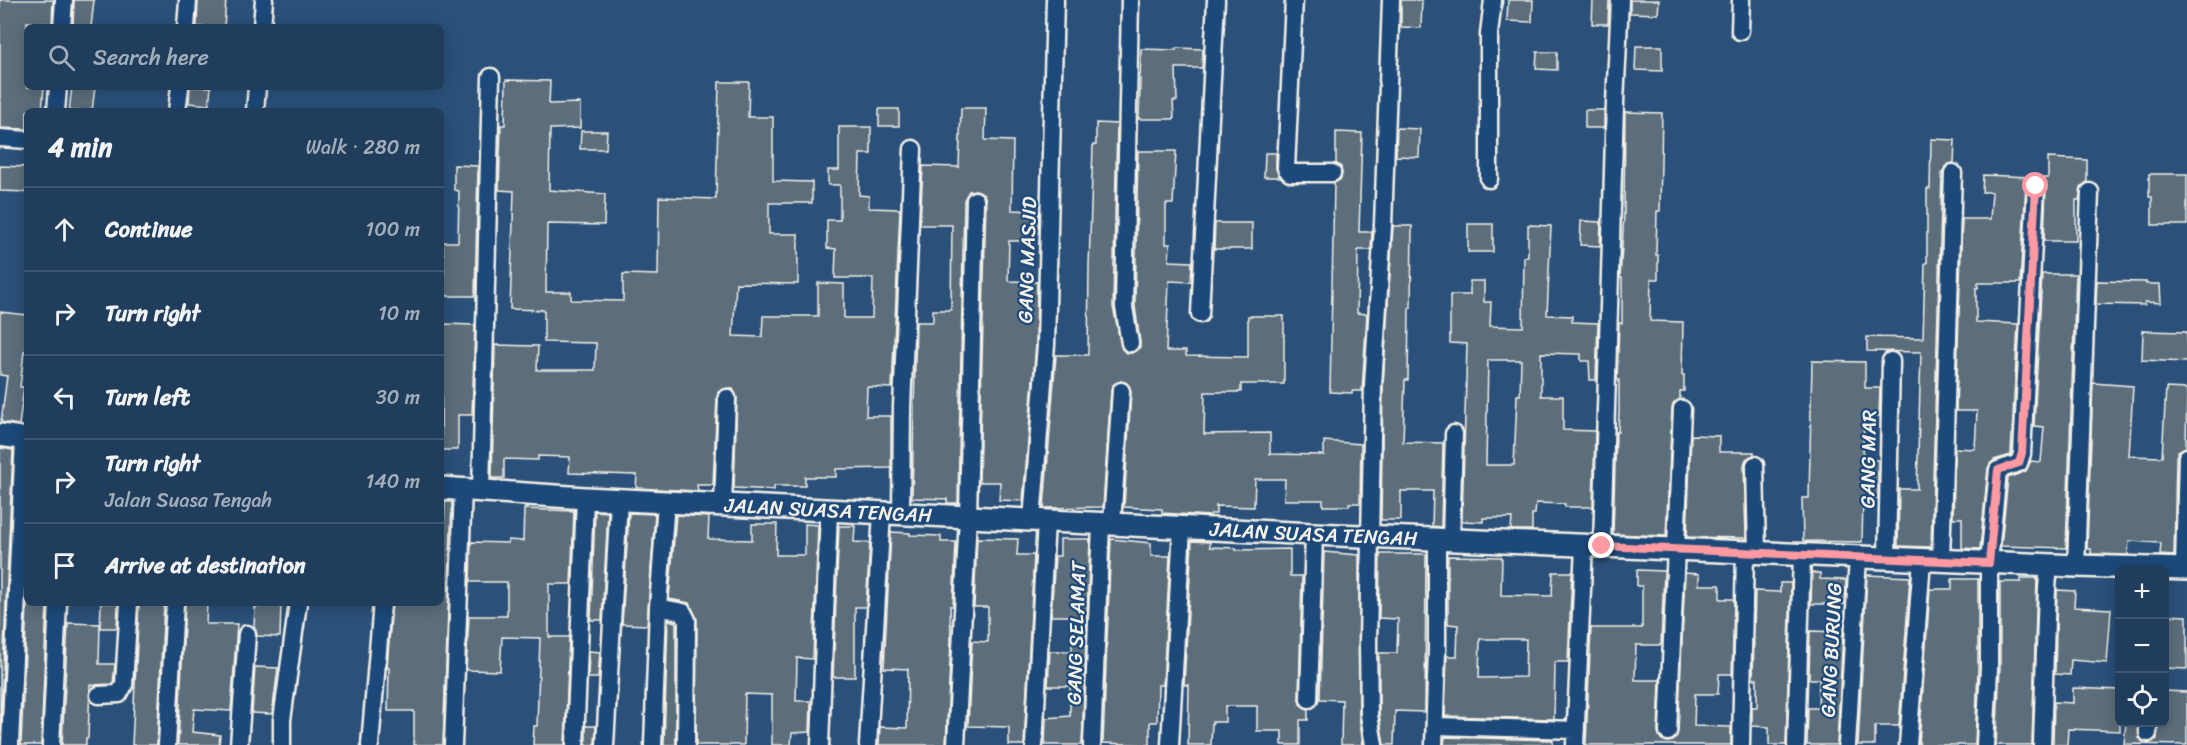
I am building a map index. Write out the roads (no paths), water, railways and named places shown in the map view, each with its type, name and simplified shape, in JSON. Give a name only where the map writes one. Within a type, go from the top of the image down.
[{"type":"street","points":[[62,24],[64,0]]},
{"type":"street","points":[[186,24],[188,0]]},
{"type":"street","points":[[262,24],[264,0]]},
{"type":"street","name":"GANG MASJID","points":[[1034,745],[1055,0]]},
{"type":"street","points":[[1130,0],[1124,308],[1130,343]]},
{"type":"street","points":[[1200,314],[1216,0]]},
{"type":"street","points":[[1294,0],[1286,168],[1290,173],[1332,173]]},
{"type":"street","points":[[1374,745],[1370,715],[1368,655],[1373,385],[1383,225],[1390,0]]},
{"type":"street","points":[[1489,179],[1489,34],[1493,0]]},
{"type":"street","points":[[1435,726],[1576,738],[1593,546],[1620,0]]},
{"type":"street","points":[[1740,32],[1742,0]]},
{"type":"street","points":[[453,745],[472,490],[491,77]]},
{"type":"street","points":[[56,108],[58,90]]},
{"type":"street","points":[[177,108],[180,90]]},
{"type":"street","points":[[255,108],[257,90]]},
{"type":"street","points":[[0,138],[24,140]]},
{"type":"street","points":[[868,745],[902,407],[913,149]]},
{"type":"street","points":[[1908,745],[1931,560],[1953,173]]},
{"type":"street","points":[[1985,745],[1989,668],[1989,563],[1998,470],[2019,463],[2022,453],[2036,186]]},
{"type":"street","points":[[2076,566],[2090,192]]},
{"type":"street","points":[[956,745],[968,517],[975,200]]},
{"type":"street","name":"GANG MAR","points":[[1887,558],[1891,361]]},
{"type":"street","name":"GANG SELAMAT","points":[[1092,745],[1107,524],[1120,391]]},
{"type":"street","points":[[723,505],[727,398]]},
{"type":"street","points":[[1668,732],[1674,550],[1682,409]]},
{"type":"street","points":[[1434,745],[1444,540],[1454,434]]},
{"type":"street","points":[[0,435],[24,439]]},
{"type":"street","points":[[2185,568],[2187,457]]},
{"type":"street","points":[[1742,745],[1755,465]]},
{"type":"street","points":[[10,745],[24,477]]},
{"type":"street","name":"JALAN SUASA TENGAH","points":[[444,488],[619,500],[1314,534],[2115,567]]},
{"type":"street","points":[[575,745],[585,498]]},
{"type":"street","points":[[605,745],[619,500]]},
{"type":"street","points":[[653,745],[658,607],[666,502]]},
{"type":"street","points":[[820,745],[829,510]]},
{"type":"street","points":[[1170,745],[1182,527]]},
{"type":"street","points":[[1309,699],[1314,534]]},
{"type":"street","points":[[1796,745],[1802,555]]},
{"type":"street","name":"GANG BURUNG","points":[[1847,745],[1858,557]]},
{"type":"street","points":[[2042,745],[2049,565]]},
{"type":"street","name":"JALAN SUASA TENGAH","points":[[2169,569],[2185,568]]},
{"type":"street","points":[[51,745],[58,606]]},
{"type":"street","points":[[99,695],[118,694],[124,685],[129,606]]},
{"type":"street","points":[[167,745],[175,606]]},
{"type":"street","points":[[282,745],[282,720],[298,606]]},
{"type":"street","points":[[370,745],[382,606]]},
{"type":"street","points":[[658,607],[683,612],[687,620],[686,745]]},
{"type":"street","points":[[239,745],[247,634]]}]
